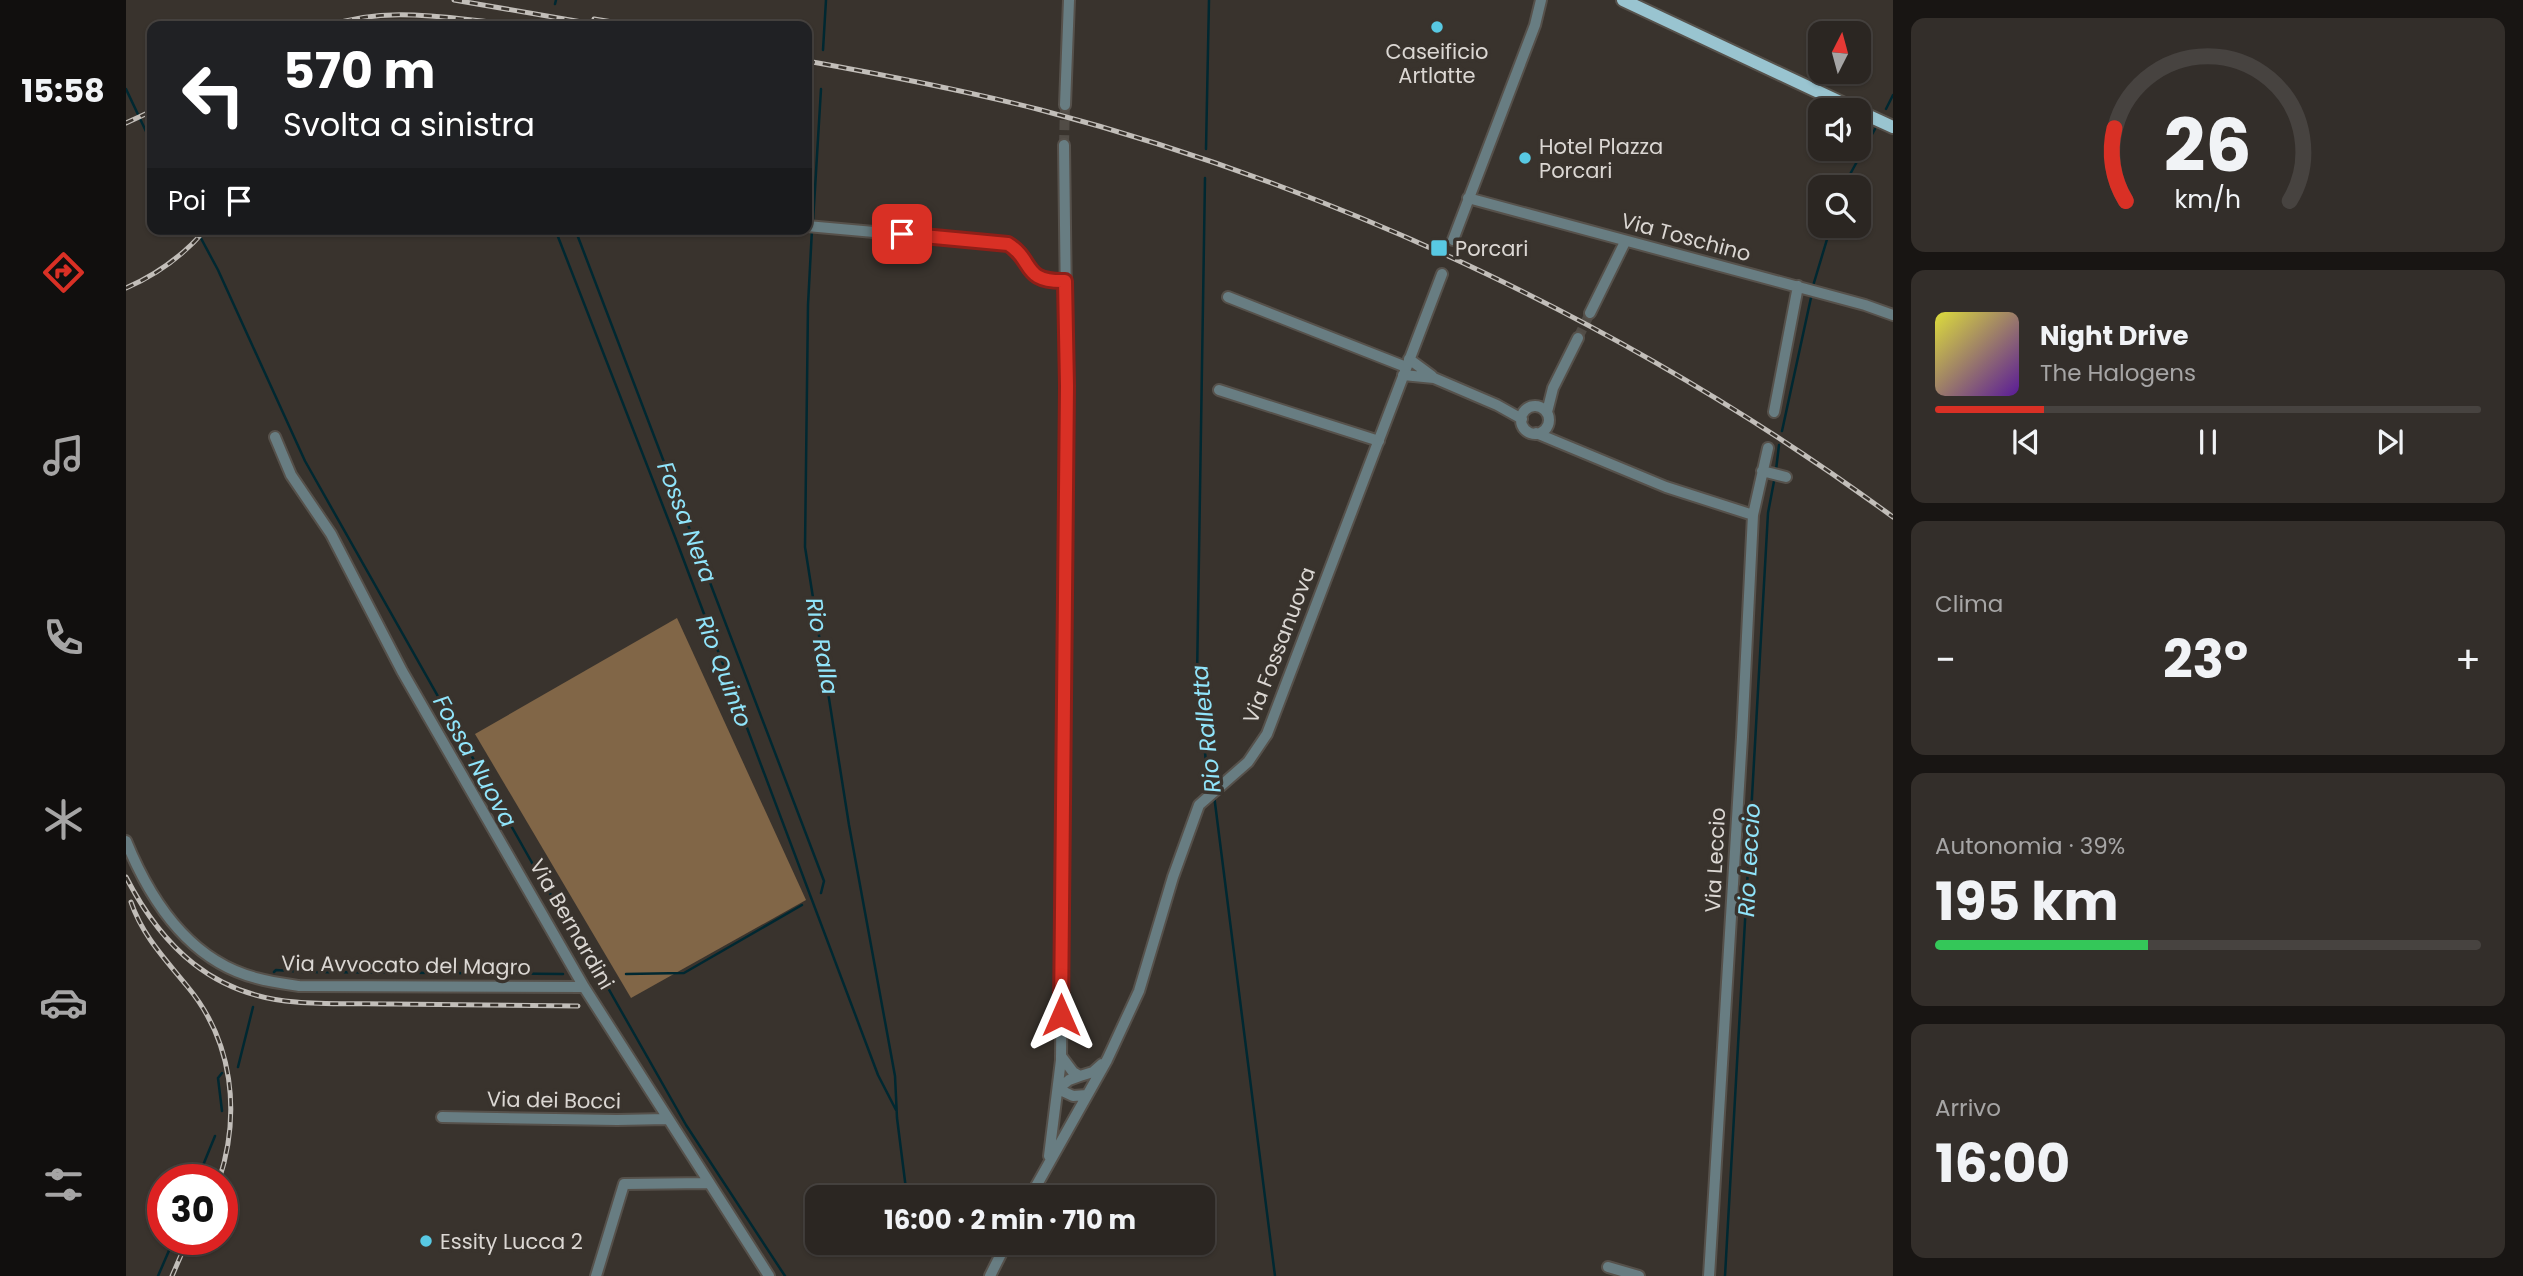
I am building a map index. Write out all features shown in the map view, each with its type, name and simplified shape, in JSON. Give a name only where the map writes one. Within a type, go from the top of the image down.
[{"type":"main road","points":[[1615,0],[1830,98]]},
{"type":"main road","points":[[1623,0],[1641,10]]},
{"type":"main road","points":[[1871,117],[1893,127]]},
{"type":"street","points":[[1065,105],[1069,0]]},
{"type":"street","points":[[1453,240],[1535,25],[1541,0]]},
{"type":"street","points":[[1535,25],[1549,0]]},
{"type":"street","points":[[1048,1162],[1061,1055],[1067,386],[1064,145]]},
{"type":"street","name":"Via Toschino","points":[[1468,198],[1809,289],[1893,316]]},
{"type":"street","points":[[812,226],[1008,244],[1017,249],[1031,272],[1040,278],[1065,281]]},
{"type":"street","points":[[1590,313],[1625,242]]},
{"type":"street","name":"Via Fossanuova","points":[[1036,1185],[1107,1060],[1139,991],[1188,831],[1199,805],[1248,762],[1267,734],[1442,274]]},
{"type":"street","points":[[1773,412],[1809,289]]},
{"type":"street","points":[[1228,297],[1497,405],[1527,411],[1543,408],[1547,412]]},
{"type":"street","points":[[1536,433],[1547,427],[1547,412],[1553,388],[1578,338]]},
{"type":"street","points":[[1406,367],[1435,378]]},
{"type":"street","points":[[1553,388],[1527,411],[1527,430],[1666,487],[1753,515]]},
{"type":"street","points":[[1219,390],[1379,441]]},
{"type":"street","points":[[1547,427],[1566,445]]},
{"type":"street","name":"Via Bernardini","points":[[275,437],[291,475],[331,534],[402,671],[584,987],[769,1276]]},
{"type":"street","name":"Via Leccio","points":[[1709,1276],[1753,515],[1768,448]]},
{"type":"street","points":[[1762,471],[1784,476]]},
{"type":"street","name":"Via Avvocato del Magro","points":[[126,841],[156,902],[178,930],[222,964],[254,978],[299,986],[584,987]]},
{"type":"street","points":[[1061,1055],[1073,1072],[1080,1076]]},
{"type":"street","points":[[1058,1089],[1069,1080],[1093,1072],[1107,1060]]},
{"type":"street","points":[[1058,1089],[1073,1096],[1087,1096]]},
{"type":"street","name":"Via dei Bocci","points":[[442,1117],[667,1119]]},
{"type":"street","points":[[596,1276],[624,1184],[708,1183]]},
{"type":"street","points":[[989,1276],[1000,1255]]},
{"type":"street","points":[[1608,1267],[1639,1276]]},
{"type":"shaded area","points":[[677,618],[806,900],[631,998],[475,734]]},
{"type":"waterway","name":"Fossa Nera","points":[[555,4],[556,0]]},
{"type":"waterway","name":"Rio Ralla","points":[[823,50],[826,0]]},
{"type":"waterway","name":"Rio Ralletta","points":[[1206,149],[1209,0]]},
{"type":"waterway","name":"Fossa Nuova","points":[[126,89],[147,133]]},
{"type":"waterway","name":"Rio Ralla","points":[[813,222],[821,89]]},
{"type":"waterway","name":"Rio Leccio","points":[[1886,109],[1893,95]]},
{"type":"waterway","name":"Rio Leccio","points":[[1850,175],[1875,129]]},
{"type":"waterway","name":"Rio Ralletta","points":[[1205,178],[1197,679],[1207,771],[1213,789]]},
{"type":"waterway","name":"Fossa Nuova","points":[[199,235],[218,270],[305,461],[544,884],[591,958],[686,1125],[785,1276]]},
{"type":"waterway","name":"Rio Quinto","points":[[557,235],[675,537],[878,1075],[896,1110]]},
{"type":"waterway","name":"Fossa Nera","points":[[577,235],[824,881],[821,893]]},
{"type":"waterway","name":"Rio Ralla","points":[[812,235],[808,305],[805,547],[849,825],[895,1076],[905,1185]]},
{"type":"waterway","name":"Rio Leccio","points":[[1813,286],[1827,238]]},
{"type":"waterway","name":"Rio Leccio","points":[[1782,431],[1812,293]]},
{"type":"waterway","name":"Rio Leccio","points":[[1776,470],[1779,445]]},
{"type":"waterway","name":"Rio Leccio","points":[[1725,1276],[1768,513],[1775,476]]},
{"type":"waterway","name":"Rio Ralletta","points":[[1214,795],[1275,1276]]},
{"type":"waterway","name":"Fossa Nera","points":[[626,974],[684,973],[802,905]]},
{"type":"waterway","name":"Fossa Nera","points":[[274,972],[563,974]]},
{"type":"waterway","name":"Fossa Nera","points":[[238,1067],[253,1007]]},
{"type":"waterway","name":"Fossa Nera","points":[[222,1073],[218,1078],[222,1111]]},
{"type":"waterway","name":"Fossa Nera","points":[[204,1164],[215,1136]]},
{"type":"waterway","name":"Fossa Nera","points":[[158,1276],[167,1255]]},
{"type":"tunnel","points":[[1064,145],[1065,105]]},
{"type":"tunnel","points":[[1578,338],[1590,313]]},
{"type":"railway","points":[[454,0],[576,21]]},
{"type":"railway","points":[[346,21],[393,15],[484,21]]},
{"type":"railway","points":[[594,19],[606,21]]},
{"type":"railway","points":[[812,62],[924,83],[1041,110],[1155,143],[1267,181],[1378,225],[1486,274],[1592,327],[1695,386],[1796,449],[1893,517]]},
{"type":"railway","points":[[126,123],[147,113]]},
{"type":"railway","points":[[126,288],[169,263],[200,235]]},
{"type":"railway","points":[[126,877],[156,925],[193,964],[239,990],[266,998],[320,1003],[578,1006]]},
{"type":"railway","points":[[131,902],[148,936],[202,1007],[215,1030],[229,1078],[231,1104],[230,1129],[223,1164]]},
{"type":"railway","points":[[172,1276],[181,1255]]},
{"type":"place","name":"Caseificio Artlatte","points":[[1437,27]]},
{"type":"place","name":"Hotel Plazza Porcari","points":[[1525,158]]},
{"type":"place","name":"Porcari","points":[[1439,248]]},
{"type":"place","name":"Essity Lucca 2","points":[[426,1241]]},
{"type":"route","points":[[902,234],[1008,244],[1017,249],[1031,272],[1040,278],[1065,281],[1067,386],[1061,1015]]}]
